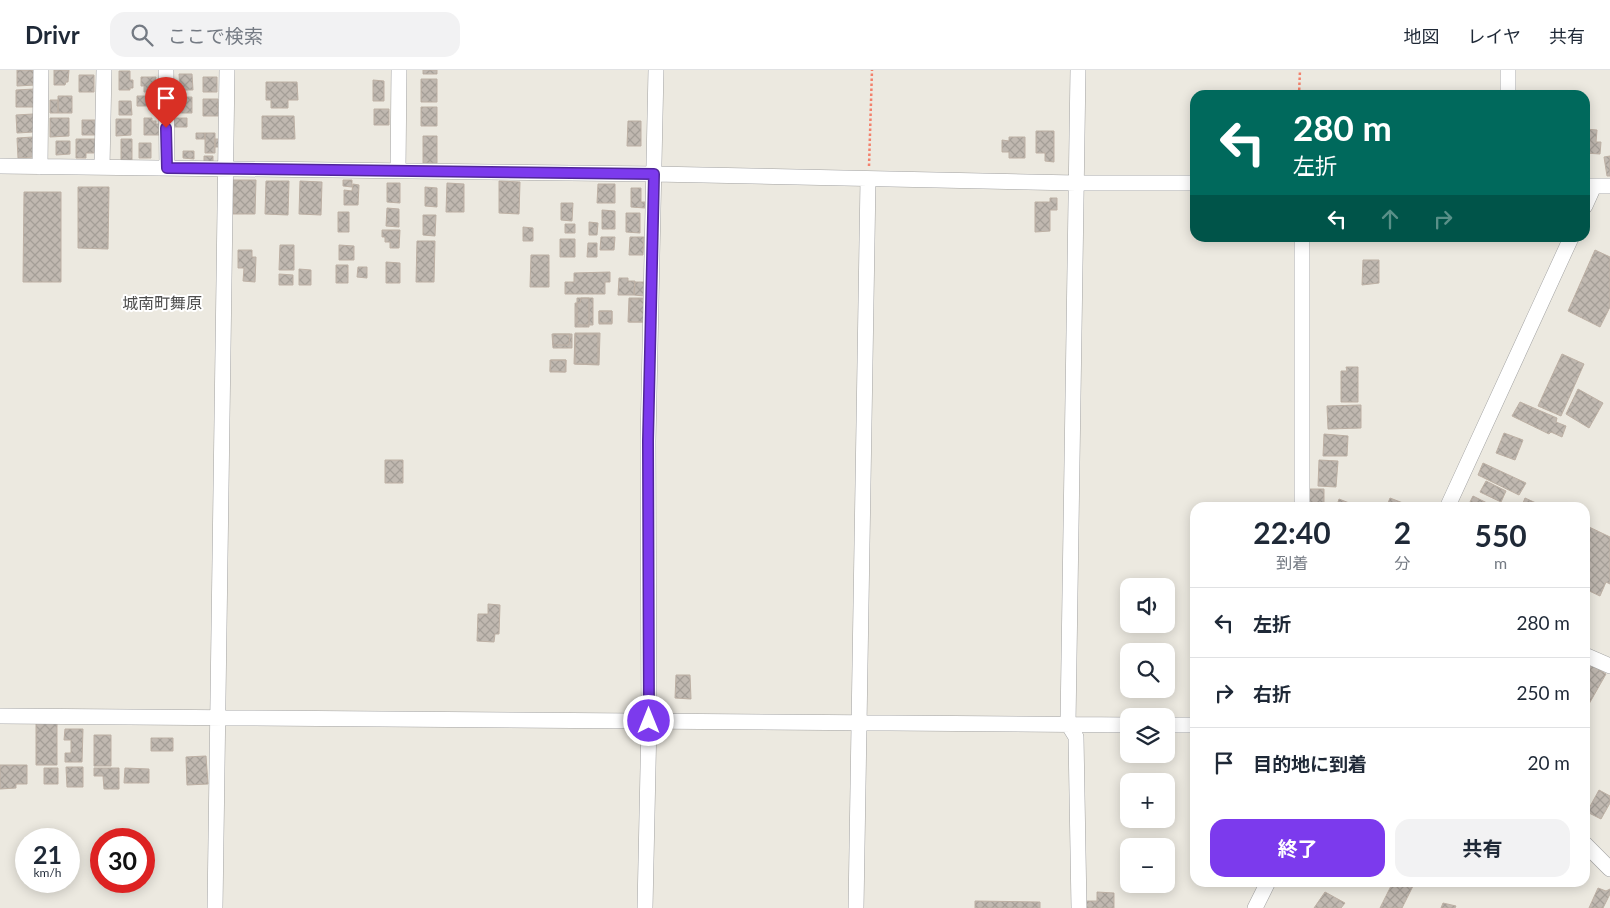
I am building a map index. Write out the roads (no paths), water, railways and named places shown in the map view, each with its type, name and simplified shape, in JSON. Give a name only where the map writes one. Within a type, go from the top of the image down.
[{"type":"street","points":[[40,166],[41,70]]},
{"type":"street","points":[[102,167],[104,70]]},
{"type":"street","points":[[166,70],[167,168]]},
{"type":"street","points":[[215,908],[227,70]]},
{"type":"street","points":[[398,170],[399,70]]},
{"type":"street","points":[[645,908],[649,721],[648,441],[656,70]]},
{"type":"street","points":[[1078,70],[1068,724],[1076,737],[1079,908]]},
{"type":"street","points":[[1508,70],[1508,90]]},
{"type":"street","points":[[0,166],[398,170],[868,180],[1190,183]]},
{"type":"street","points":[[856,908],[868,180]]},
{"type":"street","points":[[1590,186],[1610,186]]},
{"type":"street","points":[[1302,242],[1302,502]]},
{"type":"street","points":[[1450,502],[1569,242]]},
{"type":"street","points":[[1590,656],[1610,666]]},
{"type":"street","points":[[0,716],[1120,725]]},
{"type":"street","points":[[1175,725],[1190,725]]},
{"type":"street","points":[[1590,849],[1610,869]]},
{"type":"street","points":[[1255,908],[1266,887]]},
{"type":"district","name":"城南町舞原","points":[[162,303]]}]
